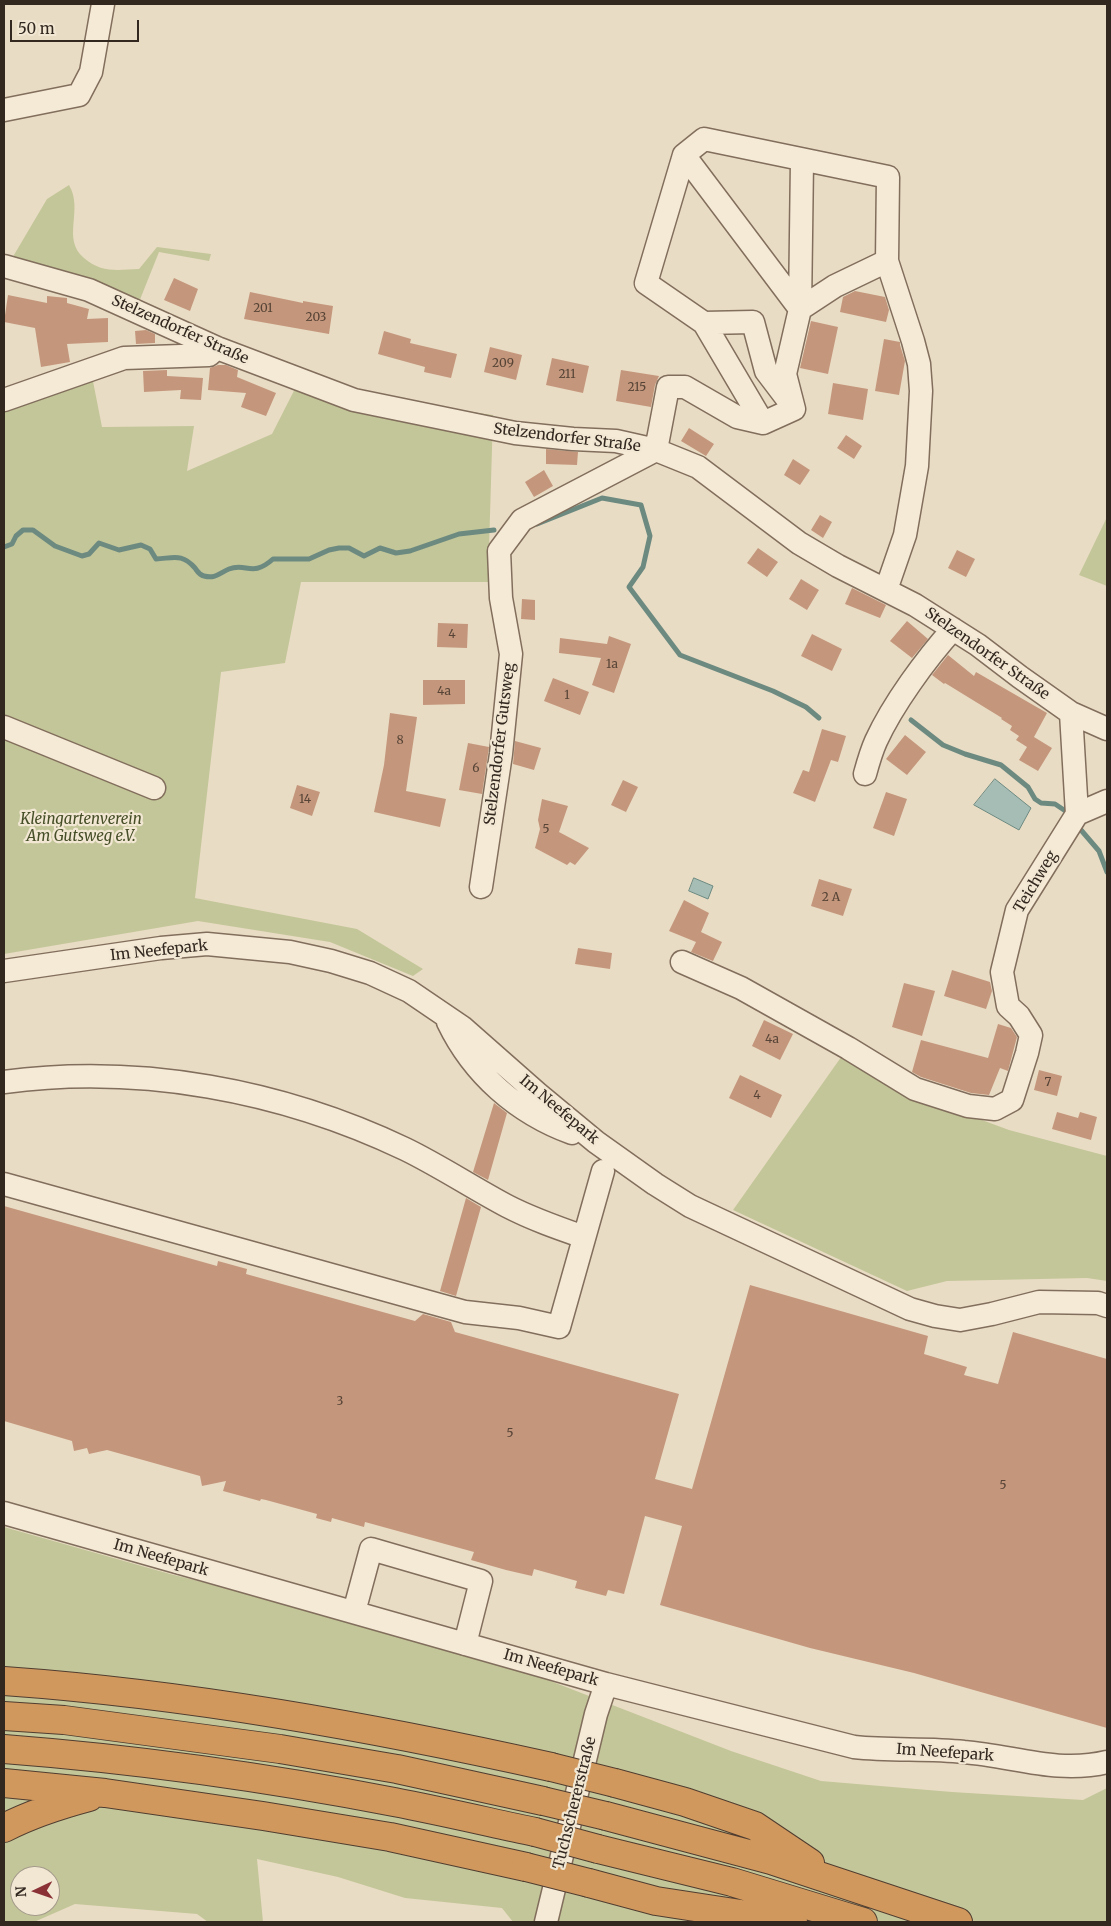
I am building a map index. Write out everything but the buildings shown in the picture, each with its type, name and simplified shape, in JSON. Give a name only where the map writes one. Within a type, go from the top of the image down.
[{"type":"highway","points":[[4,1672],[53,1684]]},
{"type":"highway","points":[[4,1681],[53,1684],[143,1694],[346,1724],[551,1767],[685,1802],[755,1826],[840,1883]]},
{"type":"highway","points":[[4,1716],[64,1720],[280,1749],[397,1769],[606,1816],[772,1860],[958,1922]]},
{"type":"highway","points":[[4,1749],[79,1755],[272,1780],[395,1802],[535,1832],[732,1882],[863,1922]]},
{"type":"highway","points":[[4,1783],[105,1793],[390,1836],[526,1867],[656,1901],[793,1922]]},
{"type":"highway","points":[[4,1828],[56,1805],[105,1793]]},
{"type":"street","points":[[4,110],[80,95],[91,72],[103,4]]},
{"type":"street","points":[[763,423],[704,322],[646,283],[684,155],[704,139],[802,161],[888,177],[887,261],[894,288],[913,341],[919,364],[921,390],[917,466],[905,536],[886,590]]},
{"type":"street","points":[[684,155],[800,309]]},
{"type":"street","points":[[794,409],[785,374],[800,309],[802,161]]},
{"type":"street","points":[[800,309],[835,286],[887,261]]},
{"type":"street","name":"Stelzendorfer Straße","points":[[4,266],[89,290],[217,348],[354,400],[515,433],[573,440],[616,441],[656,450],[698,467],[799,543],[838,566],[915,605],[978,645],[1071,713],[1107,729]]},
{"type":"street","points":[[704,322],[754,322],[766,371],[794,409]]},
{"type":"street","points":[[4,400],[124,358],[209,355],[217,348]]},
{"type":"street","points":[[656,450],[668,387],[684,387],[737,417],[763,423],[794,409]]},
{"type":"street","name":"Stelzendorfer Gutsweg","points":[[481,887],[501,754],[511,654],[501,598],[499,551],[522,520],[656,450]]},
{"type":"street","points":[[864,774],[875,744],[886,722],[939,645],[953,629]]},
{"type":"street","points":[[1071,713],[1078,814],[1107,801]]},
{"type":"street","points":[[4,727],[154,788]]},
{"type":"street","name":"Teichweg","points":[[682,962],[741,988],[848,1048],[915,1089],[968,1106],[995,1110],[1012,1100],[1031,1035],[1018,1016],[1008,1006],[1002,972],[1017,910],[1078,814]]},
{"type":"street","name":"Im Neefepark","points":[[4,971],[180,946],[207,944],[290,952],[331,961],[370,974],[409,992],[462,1027],[596,1142],[654,1184],[690,1206],[910,1309],[960,1320],[1039,1302],[1098,1303],[1107,1306]]},
{"type":"street","points":[[4,1082],[42,1077],[128,1077],[170,1081],[234,1091],[291,1104],[370,1133],[407,1150],[508,1206],[545,1224],[584,1236]]},
{"type":"street","points":[[4,1184],[465,1312],[519,1318],[559,1328],[603,1171]]},
{"type":"street","name":"Im Neefepark","points":[[4,1513],[606,1684],[854,1747],[878,1750],[964,1752],[994,1755],[1030,1764],[1061,1767],[1090,1766],[1107,1762]]},
{"type":"street","points":[[354,1612],[371,1549],[481,1581],[465,1644]]},
{"type":"street","name":"Tuchschererstraße","points":[[546,1922],[596,1714],[606,1684]]},
{"type":"green space","points":[[69,185],[74,204],[74,242],[77,250],[90,263],[110,270],[139,269],[157,247],[211,254],[209,261],[159,252],[137,307],[11,260],[47,199]]},
{"type":"green space","name":"Kleingartenverein Am Gutsweg e.V.","points":[[89,361],[102,427],[194,426],[187,471],[272,434],[304,371],[373,398],[493,415],[488,582],[301,582],[285,663],[221,672],[195,898],[357,929],[423,969],[413,976],[330,942],[198,921],[4,954],[4,391]]},
{"type":"green space","points":[[1107,517],[1107,586],[1079,575]]},
{"type":"green space","points":[[844,1053],[906,1092],[1009,1130],[1107,1156],[1107,1281],[1087,1278],[947,1281],[907,1291],[733,1210]]},
{"type":"green space","points":[[4,1527],[170,1574],[381,1626],[535,1675],[731,1751],[821,1781],[1083,1800],[1107,1788],[1107,1922],[513,1922],[502,1908],[405,1898],[338,1877],[257,1859],[263,1922],[208,1922],[197,1914],[75,1904],[60,1911],[60,1866],[10,1866],[10,1916],[48,1916],[34,1922],[4,1922]]},
{"type":"water","points":[[995,779],[1031,808],[1019,830],[974,805]]},
{"type":"water","points":[[694,878],[713,886],[708,899],[689,891]]},
{"type":"waterway","points":[[537,524],[602,498],[641,505],[650,536],[643,567],[629,587],[680,655],[773,691],[806,707],[819,718]]},
{"type":"waterway","points":[[4,547],[12,544],[16,536],[23,530],[33,530],[55,546],[82,556],[89,554],[99,543],[119,550],[141,545],[150,549],[156,559],[182,558],[190,563],[201,575],[212,577],[235,567],[260,568],[273,559],[309,559],[329,550],[339,548],[349,548],[364,556],[380,548],[396,553],[410,551],[459,534],[494,530]]},
{"type":"waterway","points":[[911,720],[943,745],[1001,765],[1028,787],[1035,799],[1041,803],[1055,804],[1064,810]]},
{"type":"waterway","points":[[1081,830],[1099,851],[1107,872]]}]
